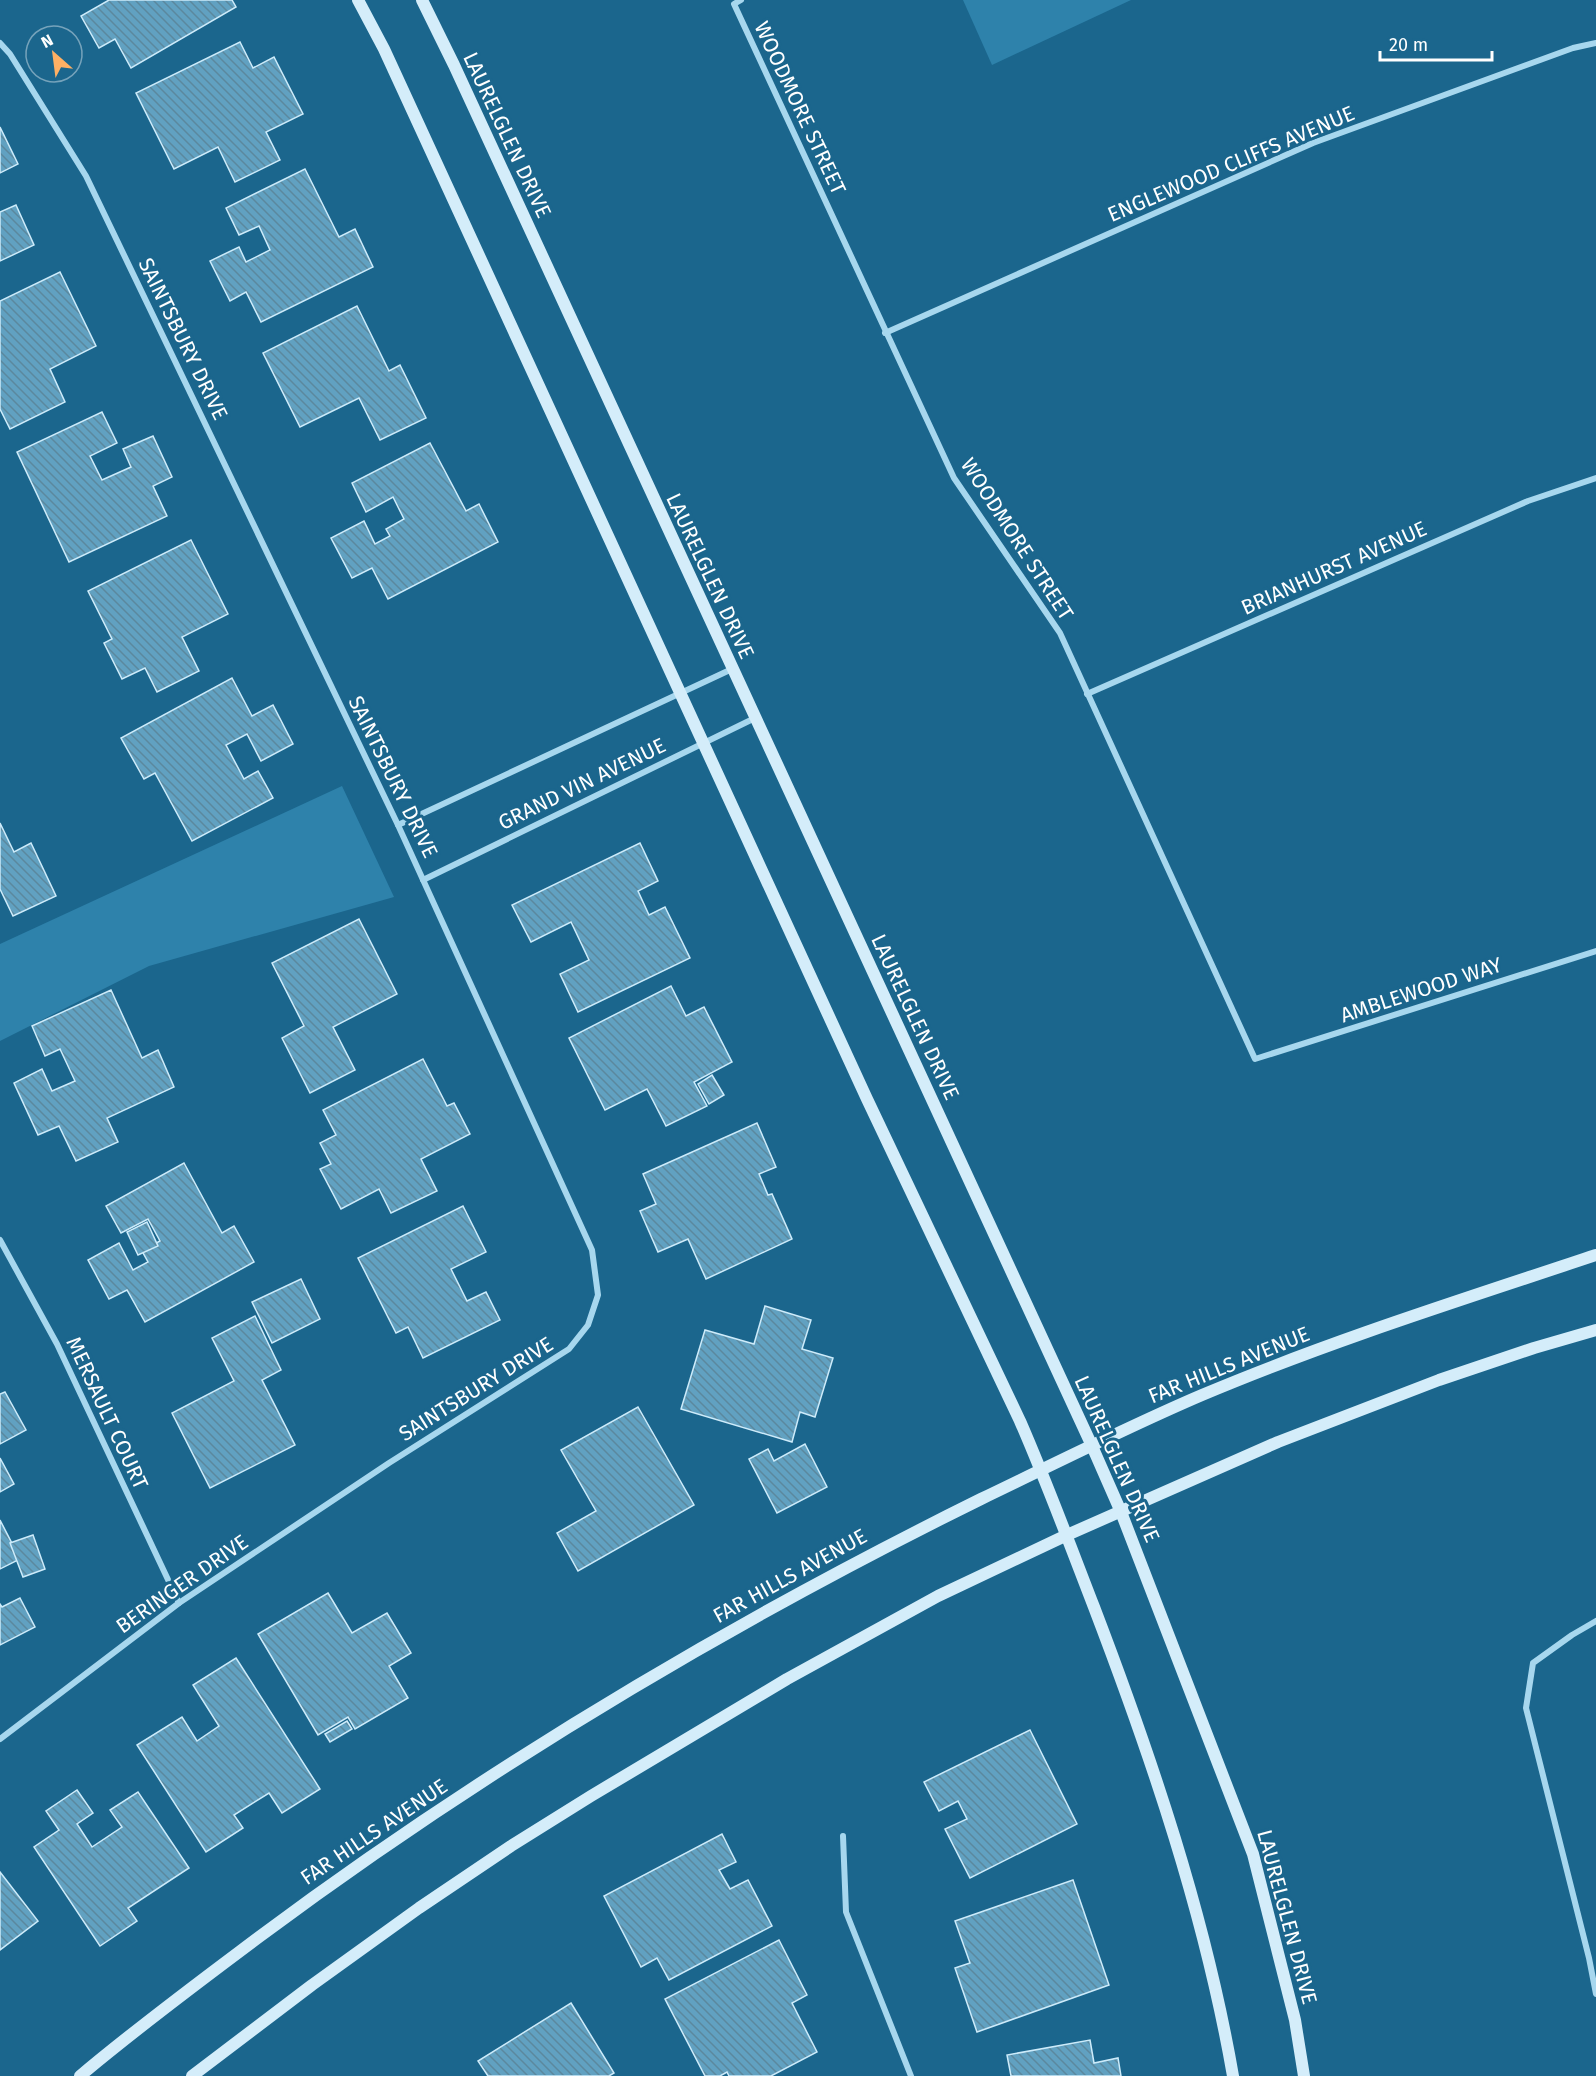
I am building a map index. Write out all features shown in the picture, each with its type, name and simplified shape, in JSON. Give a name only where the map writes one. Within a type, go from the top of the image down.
[{"type":"street","points":[[358,0],[384,49],[1041,1470],[1122,1678],[1154,1769],[1207,1955],[1233,2076]]},
{"type":"street","name":"LAURELGLEN DRIVE","points":[[422,0],[1121,1512],[1253,1854],[1295,2020],[1304,2076]]},
{"type":"street","name":"WOODMORE STREET","points":[[741,0],[734,4],[954,478],[1060,633],[1255,1059]]},
{"type":"street","name":"SAINTSBURY DRIVE","points":[[0,43],[10,54],[86,176],[398,825],[592,1250],[598,1295],[588,1325],[569,1349],[389,1463]]},
{"type":"street","name":"ENGLEWOOD CLIFFS AVENUE","points":[[885,333],[1313,143],[1572,48],[1596,43]]},
{"type":"street","name":"BRIANHURST AVENUE","points":[[1087,694],[1528,501],[1596,478]]},
{"type":"street","name":"GRAND VIN AVENUE","points":[[398,825],[732,669]]},
{"type":"street","name":"GRAND VIN AVENUE","points":[[423,880],[755,718]]},
{"type":"street","name":"AMBLEWOOD WAY","points":[[1255,1059],[1596,951]]},
{"type":"street","name":"MERSAULT COURT","points":[[0,1240],[57,1344],[178,1603]]},
{"type":"street","name":"FAR HILLS AVENUE","points":[[80,2076],[211,1972],[308,1900],[539,1744],[657,1672],[873,1552],[1041,1470],[1203,1395],[1341,1340],[1596,1255]]},
{"type":"street","points":[[192,2076],[312,1985],[419,1908],[511,1846],[787,1679],[928,1602],[1067,1535],[1278,1442],[1439,1380],[1596,1330]]},
{"type":"street","name":"BERINGER DRIVE","points":[[0,1739],[178,1603],[389,1463]]},
{"type":"street","points":[[1596,1621],[1533,1663],[1526,1708],[1596,1994]]},
{"type":"street","points":[[843,1836],[846,1912],[911,2076]]},
{"type":"shaded area","points":[[963,0],[1131,0],[992,65]]},
{"type":"shaded area","points":[[342,786],[394,897],[149,966],[0,1041],[0,944]]},
{"type":"building","points":[[109,0],[232,0],[236,7],[131,68],[115,39],[99,48],[81,16]]},
{"type":"building","points":[[240,42],[253,68],[274,57],[303,114],[266,132],[280,160],[235,182],[218,147],[174,169],[136,93]]},
{"type":"building","points":[[0,127],[18,164],[0,173]]},
{"type":"building","points":[[305,169],[339,237],[355,229],[373,267],[261,322],[246,292],[230,301],[210,261],[239,247],[246,262],[270,250],[259,226],[239,235],[226,208]]},
{"type":"building","points":[[16,205],[34,245],[0,261],[0,212]]},
{"type":"building","points":[[60,272],[96,346],[50,369],[65,402],[10,429],[0,409],[0,301]]},
{"type":"building","points":[[357,306],[389,371],[400,365],[426,418],[380,440],[359,398],[300,427],[263,353]]},
{"type":"building","points":[[102,412],[117,443],[90,456],[102,480],[131,467],[123,449],[153,436],[172,477],[153,486],[167,516],[69,562],[17,452]]},
{"type":"building","points":[[430,443],[466,511],[479,504],[498,542],[388,599],[372,568],[352,578],[331,538],[364,521],[375,544],[390,536],[386,529],[404,519],[393,497],[366,512],[352,483]]},
{"type":"building","points":[[191,540],[228,614],[182,637],[199,671],[157,692],[145,668],[122,679],[104,643],[112,639],[88,591]]},
{"type":"building","points":[[232,678],[252,716],[273,705],[293,744],[261,761],[247,734],[226,745],[244,779],[258,771],[273,798],[192,841],[155,773],[144,779],[121,738]]},
{"type":"building","points":[[0,823],[14,852],[31,843],[56,896],[13,916],[0,889]]},
{"type":"building","points":[[640,843],[658,881],[638,891],[649,915],[665,907],[690,958],[578,1012],[560,974],[589,960],[571,922],[531,942],[512,905]]},
{"type":"building","points":[[359,919],[397,994],[333,1027],[355,1070],[310,1093],[282,1038],[304,1026],[272,963]]},
{"type":"building","points":[[671,986],[686,1016],[704,1007],[732,1062],[694,1082],[707,1106],[666,1126],[647,1089],[605,1110],[569,1038]]},
{"type":"building","points":[[111,990],[142,1058],[158,1050],[174,1087],[107,1118],[118,1142],[76,1161],[59,1126],[38,1135],[14,1083],[42,1069],[52,1091],[75,1081],[60,1049],[45,1056],[32,1026]]},
{"type":"building","points":[[423,1059],[447,1106],[454,1103],[470,1134],[421,1159],[437,1191],[391,1213],[379,1189],[341,1209],[320,1169],[331,1164],[320,1143],[336,1135],[323,1110]]},
{"type":"building","points":[[712,1075],[724,1095],[709,1104],[698,1084]]},
{"type":"building","points":[[757,1123],[776,1167],[759,1174],[768,1195],[772,1194],[792,1239],[706,1279],[688,1239],[658,1252],[640,1211],[656,1204],[643,1174]]},
{"type":"building","points":[[184,1163],[222,1233],[234,1226],[254,1262],[145,1322],[127,1290],[109,1299],[88,1260],[119,1243],[133,1270],[148,1262],[142,1251],[160,1241],[148,1219],[121,1233],[106,1206]]},
{"type":"building","points":[[463,1206],[486,1252],[451,1269],[467,1301],[486,1292],[500,1320],[423,1358],[408,1327],[396,1333],[358,1258]]},
{"type":"building","points":[[147,1222],[158,1246],[138,1255],[127,1232]]},
{"type":"building","points":[[301,1279],[320,1319],[272,1343],[252,1302]]},
{"type":"building","points":[[765,1306],[811,1320],[802,1349],[833,1358],[815,1417],[800,1412],[792,1442],[681,1409],[705,1330],[754,1344]]},
{"type":"building","points":[[255,1316],[281,1370],[262,1380],[295,1445],[210,1488],[172,1413],[234,1381],[212,1338]]},
{"type":"building","points":[[5,1392],[26,1430],[0,1444],[0,1394]]},
{"type":"building","points":[[638,1407],[694,1505],[578,1571],[557,1533],[596,1511],[561,1450]]},
{"type":"building","points":[[805,1444],[827,1487],[777,1513],[749,1459],[768,1449],[774,1461]]},
{"type":"building","points":[[0,1458],[14,1484],[0,1492]]},
{"type":"building","points":[[0,1520],[20,1559],[0,1569]]},
{"type":"building","points":[[33,1535],[45,1569],[23,1577],[10,1543]]},
{"type":"building","points":[[328,1593],[352,1633],[387,1613],[411,1653],[389,1666],[408,1698],[355,1729],[348,1717],[318,1735],[258,1634]]},
{"type":"building","points":[[20,1598],[35,1627],[0,1645],[0,1604],[2,1607]]},
{"type":"building","points":[[236,1658],[320,1789],[282,1813],[269,1793],[234,1815],[243,1828],[206,1852],[137,1745],[182,1717],[197,1741],[219,1726],[193,1685]]},
{"type":"building","points":[[347,1721],[352,1729],[330,1742],[325,1734]]},
{"type":"building","points":[[1030,1730],[1077,1824],[970,1878],[945,1829],[967,1819],[958,1801],[939,1811],[924,1782]]},
{"type":"building","points":[[77,1790],[93,1813],[77,1824],[92,1847],[122,1827],[110,1810],[138,1792],[189,1868],[128,1908],[137,1921],[100,1946],[34,1847],[59,1830],[46,1811]]},
{"type":"building","points":[[722,1834],[736,1862],[719,1870],[730,1889],[748,1880],[772,1926],[669,1980],[657,1958],[641,1967],[604,1896]]},
{"type":"building","points":[[0,1872],[38,1921],[0,1950]]},
{"type":"building","points":[[1073,1880],[1109,1985],[977,2032],[955,1968],[970,1963],[955,1921]]},
{"type":"building","points":[[779,1940],[807,1995],[792,2003],[817,2052],[771,2076],[729,2076],[727,2072],[720,2076],[705,2076],[665,1999]]},
{"type":"building","points":[[571,2003],[614,2073],[609,2076],[488,2076],[478,2061]]},
{"type":"building","points":[[1090,2040],[1094,2063],[1118,2058],[1121,2076],[1011,2076],[1007,2055]]}]
